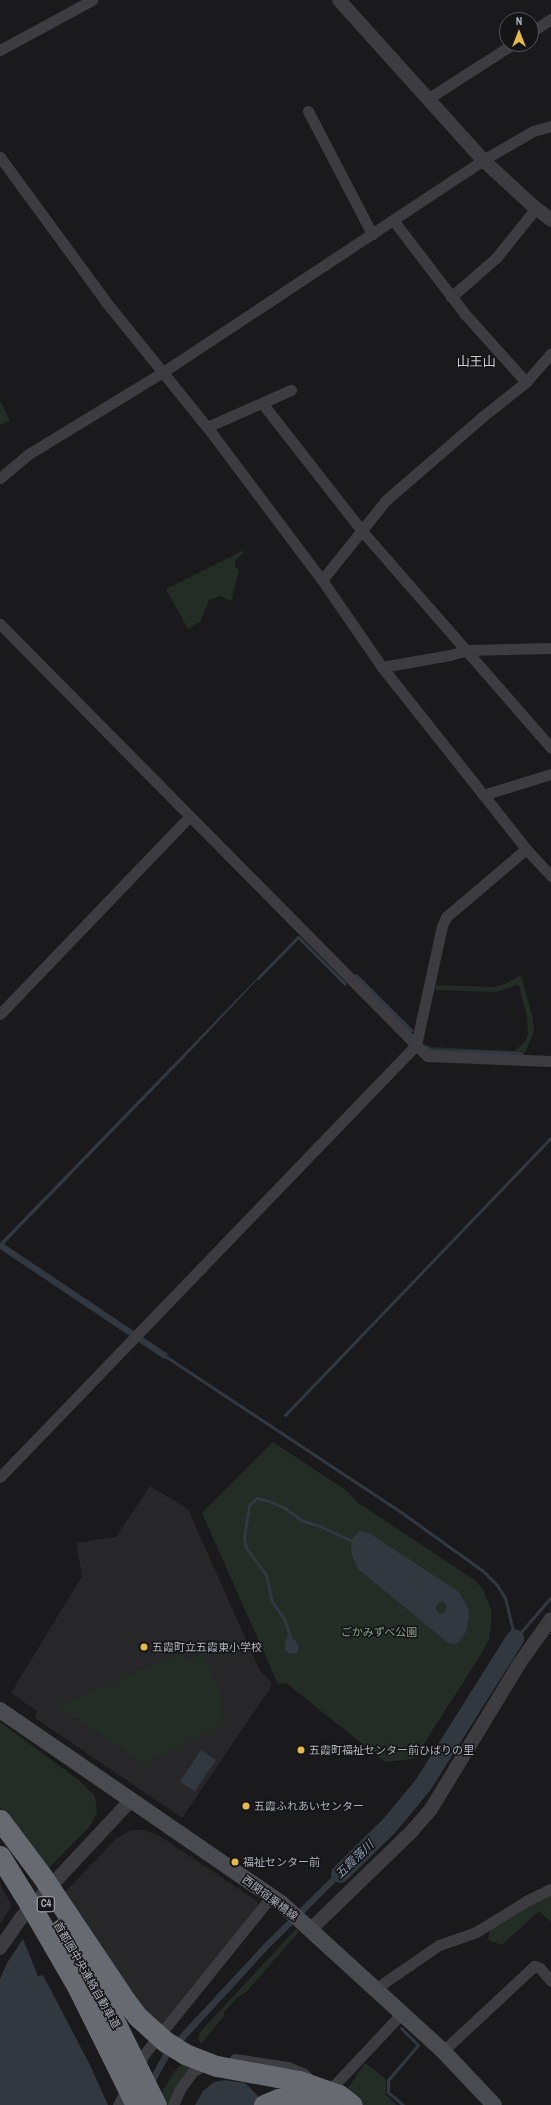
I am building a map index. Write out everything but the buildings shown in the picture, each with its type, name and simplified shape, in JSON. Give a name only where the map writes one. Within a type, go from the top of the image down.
[{"type":"highway","points":[[0,1820],[42,1876],[125,2000],[138,2017],[166,2042],[185,2054],[217,2066],[299,2081],[340,2102]]},
{"type":"highway","name":"首都圏中央連絡自動車道","points":[[0,1828],[92,1980],[120,2032],[156,2105]]},
{"type":"highway","name":"首都圏中央連絡自動車道","points":[[0,1856],[78,1988],[136,2105]]},
{"type":"highway","points":[[78,1988],[87,2020],[124,2105]]},
{"type":"highway","points":[[264,2105],[278,2099],[291,2097],[340,2102]]},
{"type":"main road","name":"西関宿栗橋線","points":[[0,1710],[288,1909],[443,2051],[494,2105]]},
{"type":"street","points":[[0,50],[92,0]]},
{"type":"street","points":[[340,0],[483,160],[551,220]]},
{"type":"street","points":[[539,27],[551,19]]},
{"type":"street","points":[[429,98],[501,52]]},
{"type":"street","points":[[308,111],[372,234]]},
{"type":"street","points":[[0,478],[27,455],[163,372],[483,160],[533,131],[551,126]]},
{"type":"street","points":[[0,157],[106,302],[207,427],[322,580],[382,667],[526,849],[551,876]]},
{"type":"street","points":[[451,297],[496,258],[536,208]]},
{"type":"street","points":[[393,220],[451,297],[526,382]]},
{"type":"street","points":[[322,580],[386,500],[482,417],[526,382],[551,353]]},
{"type":"street","points":[[207,427],[291,390]]},
{"type":"street","points":[[262,403],[362,531],[551,748]]},
{"type":"street","points":[[0,624],[427,1056],[551,1061]]},
{"type":"street","points":[[382,667],[450,655],[467,650],[551,648]]},
{"type":"street","points":[[483,795],[551,774]]},
{"type":"street","points":[[0,1014],[190,816]]},
{"type":"street","points":[[0,1477],[416,1045],[442,926],[446,917],[526,849]]},
{"type":"street","points":[[309,1927],[412,1831],[431,1809],[446,1788],[519,1664],[551,1619]]},
{"type":"street","points":[[0,1948],[22,1918],[131,1800]]},
{"type":"street","points":[[375,1989],[439,1945],[476,1932],[528,1900],[551,1889]]},
{"type":"street","points":[[118,2105],[145,2053],[271,1897]]},
{"type":"street","points":[[443,2051],[534,1966],[540,1968],[551,1981]]},
{"type":"street","points":[[173,2105],[180,2088],[193,2071],[220,2059],[236,2059],[295,2070],[306,2077],[324,2095],[402,2013]]},
{"type":"shaded area","name":"五霞町立五霞東小学校","points":[[150,1486],[188,1509],[260,1671],[271,1682],[271,1687],[182,1818],[35,1718],[37,1711],[11,1693],[82,1576],[76,1543],[116,1537]]},
{"type":"shaded area","points":[[144,1830],[158,1835],[257,1901],[258,1908],[161,2026],[128,1994],[63,1894],[117,1838],[129,1831]]},
{"type":"shaded area","points":[[0,1884],[12,1906],[0,1924]]},
{"type":"green space","points":[[0,401],[10,420],[0,425]]},
{"type":"green space","points":[[242,551],[244,552],[235,561],[235,567],[239,570],[231,601],[220,596],[209,600],[200,622],[188,629],[166,589]]},
{"type":"green space","points":[[521,975],[533,1019],[534,1032],[523,1057],[430,1053],[424,1048],[424,1044],[432,1047],[514,1051],[518,1048],[526,1040],[528,1034],[527,1017],[519,986],[517,985],[496,992],[435,990],[436,985],[495,987],[505,984]]},
{"type":"green space","name":"ごかみずべ公園","points":[[273,1442],[347,1491],[357,1502],[476,1581],[483,1590],[491,1609],[489,1640],[414,1759],[385,1762],[286,1683],[278,1684],[202,1513]]},
{"type":"green space","points":[[181,1653],[184,1661],[204,1653],[219,1690],[225,1725],[165,1754],[143,1763],[58,1706]]},
{"type":"green space","points":[[0,1722],[80,1781],[95,1796],[97,1812],[90,1826],[46,1871],[0,1808]]},
{"type":"green space","points":[[551,1895],[551,1922],[539,1911],[502,1945],[488,1940],[489,1933],[492,1928],[516,1911]]},
{"type":"green space","points":[[296,1929],[299,1932],[247,1991],[237,1998],[224,2012],[224,2016],[201,2044],[198,2038],[200,2035],[199,2033]]},
{"type":"green space","points":[[186,2060],[195,2064],[169,2105],[165,2105],[160,2095],[175,2071]]},
{"type":"green space","points":[[365,2063],[386,2079],[386,2095],[397,2105],[360,2105],[345,2093]]},
{"type":"water","points":[[300,934],[182,1060],[4,1244],[168,1354],[164,1359],[0,1249],[0,1243]]},
{"type":"water","points":[[359,1531],[369,1533],[459,1592],[468,1608],[469,1616],[466,1632],[458,1643],[454,1644],[447,1642],[358,1569],[352,1555],[352,1539]],"holes":[[[440,1602],[444,1602],[447,1607],[445,1612],[442,1614],[438,1613],[435,1608]]]},
{"type":"water","points":[[288,1636],[291,1636],[299,1646],[296,1653],[290,1654],[285,1650],[285,1642]]},
{"type":"water","points":[[201,1750],[216,1760],[195,1792],[180,1782]]},
{"type":"water","points":[[355,1854],[359,1859],[269,1948],[169,2057],[143,2105],[139,2099],[164,2052],[264,1944]]},
{"type":"water","points":[[23,1939],[38,1976],[43,1975],[90,2065],[108,2105],[0,2105],[0,1979],[7,1963]]},
{"type":"water","points":[[225,2080],[245,2083],[267,2105],[195,2105],[203,2091],[214,2082]]},
{"type":"waterway","points":[[258,978],[298,937],[345,984]]},
{"type":"waterway","points":[[356,975],[411,1030]]},
{"type":"waterway","points":[[427,1047],[431,1050],[521,1053]]},
{"type":"waterway","points":[[285,1415],[551,1138]]},
{"type":"waterway","points":[[162,1354],[405,1515],[483,1571],[497,1585],[505,1598],[515,1639]]},
{"type":"waterway","points":[[290,1636],[284,1619],[272,1601],[266,1575],[246,1547],[244,1538],[249,1505],[257,1498],[269,1501],[285,1508],[301,1520],[320,1526],[352,1541]]},
{"type":"waterway","name":"五霞落川","points":[[515,1639],[551,1597]]},
{"type":"waterway","name":"五霞落川","points":[[340,1874],[389,1826],[423,1785],[515,1639]]},
{"type":"waterway","points":[[401,2028],[418,2045],[388,2080],[388,2092],[403,2105]]},
{"type":"place","name":"五霞町立五霞東小学校","points":[[144,1647]]},
{"type":"place","name":"五霞町福祉センター前ひばりの里","points":[[301,1750]]},
{"type":"place","name":"五霞ふれあいセンター","points":[[246,1806]]},
{"type":"place","name":"福祉センター前","points":[[235,1862]]},
{"type":"district","name":"山王山","points":[[476,362]]}]
